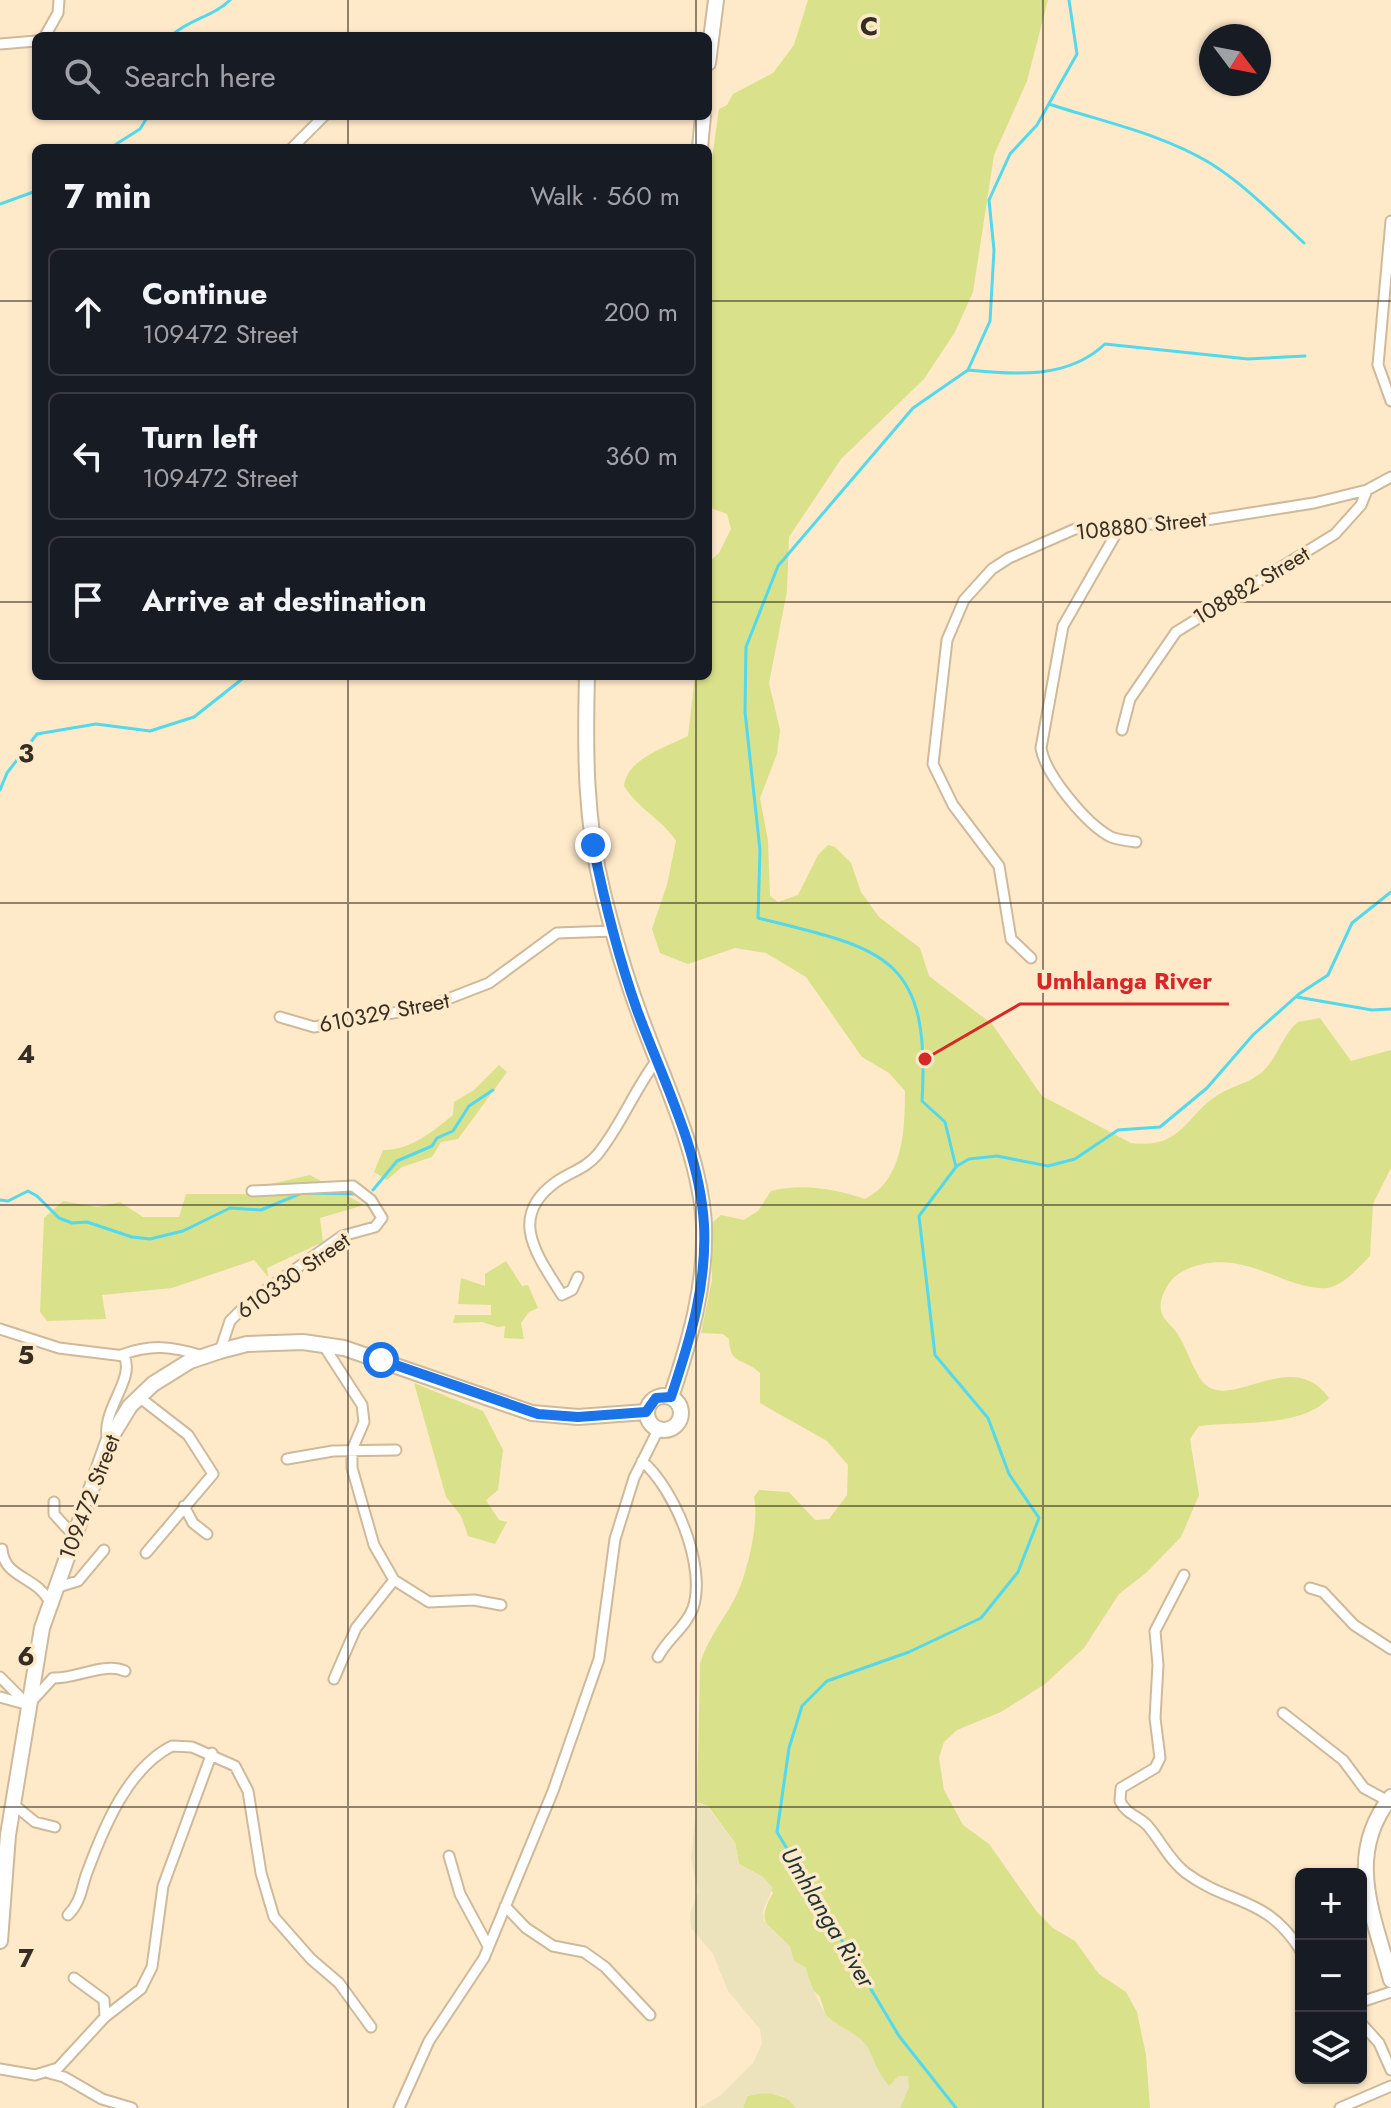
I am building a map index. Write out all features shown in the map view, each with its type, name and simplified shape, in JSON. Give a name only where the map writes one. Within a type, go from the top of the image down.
[{"type":"street","points":[[47,32],[58,13],[59,0]]},
{"type":"street","points":[[712,32],[716,0]]},
{"type":"street","points":[[0,44],[32,41]]},
{"type":"street","points":[[296,144],[320,120]]},
{"type":"street","points":[[700,144],[703,120]]},
{"type":"street","points":[[1391,221],[1378,365],[1391,401]]},
{"type":"street","name":"108880 Street","points":[[1031,958],[1011,939],[999,866],[953,805],[933,764],[947,640],[964,600],[992,569],[1043,541],[1075,529],[1200,521],[1367,490],[1391,477]]},
{"type":"street","name":"108882 Street","points":[[1122,730],[1130,699],[1176,632],[1335,534],[1361,505],[1367,490]]},
{"type":"street","points":[[1121,525],[1063,626],[1041,748],[1044,764],[1053,778],[1093,822],[1114,839],[1136,842]]},
{"type":"street","points":[[587,680],[587,814],[614,931],[694,1170],[704,1223],[702,1282],[696,1321],[671,1397]]},
{"type":"street","name":"610329 Street","points":[[280,1017],[314,1027],[427,1007],[489,983],[557,933],[614,931]]},
{"type":"street","points":[[578,1277],[572,1290],[562,1295],[533,1247],[529,1225],[532,1208],[542,1192],[580,1170],[595,1157],[657,1060]]},
{"type":"street","name":"610330 Street","points":[[220,1351],[230,1321],[249,1302],[342,1236],[375,1227],[382,1218],[371,1200],[353,1186],[252,1191]]},
{"type":"street","points":[[0,1329],[59,1348],[121,1355],[148,1346],[176,1347],[203,1356]]},
{"type":"street","points":[[322,1343],[355,1391],[365,1413],[352,1450],[352,1468],[374,1545],[394,1580],[429,1602],[474,1600],[501,1605]]},
{"type":"street","name":"109472 Street","points":[[0,1941],[2,1882],[13,1804],[28,1705],[50,1603],[108,1442],[139,1397],[174,1369],[203,1356],[247,1344],[322,1343],[397,1365],[532,1413],[578,1417],[646,1412]]},
{"type":"street","points":[[108,1442],[106,1423],[127,1366],[126,1358],[121,1355]]},
{"type":"street","points":[[139,1397],[188,1435],[213,1474],[146,1553]]},
{"type":"street","points":[[671,1397],[681,1408],[680,1422],[668,1431],[658,1430],[650,1424],[646,1412],[656,1398],[671,1397]]},
{"type":"street","points":[[399,2108],[429,2041],[476,1972],[553,1791],[599,1659],[615,1539],[642,1461],[658,1430]]},
{"type":"street","points":[[287,1459],[352,1450],[396,1450]]},
{"type":"street","points":[[642,1461],[663,1481],[671,1497],[698,1576],[697,1593],[686,1623],[668,1639],[658,1657]]},
{"type":"street","points":[[54,1502],[54,1514],[74,1536]]},
{"type":"street","points":[[184,1506],[193,1523],[207,1534]]},
{"type":"street","points":[[2,1549],[2,1559],[9,1569],[44,1589],[50,1603]]},
{"type":"street","points":[[55,1588],[78,1581],[104,1550]]},
{"type":"street","points":[[1184,1575],[1155,1631],[1158,1665],[1155,1718],[1160,1758],[1155,1768],[1121,1788],[1120,1801],[1148,1826],[1165,1852],[1188,1874],[1261,1908],[1295,1945]]},
{"type":"street","points":[[334,1679],[356,1628],[394,1580]]},
{"type":"street","points":[[1310,1588],[1323,1592],[1345,1617],[1391,1649]]},
{"type":"street","points":[[28,1705],[53,1678],[74,1678],[96,1670],[125,1671]]},
{"type":"street","points":[[0,1677],[28,1705]]},
{"type":"street","points":[[0,1697],[28,1705]]},
{"type":"street","points":[[1283,1713],[1343,1760],[1364,1788],[1389,1799],[1370,1834],[1364,1886],[1391,1980]]},
{"type":"street","points":[[68,1915],[81,1898],[86,1873],[133,1781],[172,1746],[192,1747],[212,1753],[233,1763],[246,1782],[263,1883],[274,1917],[311,1959],[339,1983],[371,2027]]},
{"type":"street","points":[[46,2073],[70,2057],[105,2017],[141,1989],[150,1974],[163,1886],[212,1753]]},
{"type":"street","points":[[13,1804],[35,1822],[55,1827]]},
{"type":"street","points":[[449,1856],[460,1894],[488,1946]]},
{"type":"street","points":[[505,1906],[526,1928],[553,1946],[584,1952],[605,1967],[650,2015]]},
{"type":"street","points":[[74,1978],[104,2000],[105,2017]]},
{"type":"street","points":[[1367,2000],[1391,1992]]},
{"type":"street","points":[[1367,2030],[1379,2043],[1391,2070]]},
{"type":"street","points":[[0,2069],[64,2077],[102,2099],[132,2108]]},
{"type":"street","points":[[1340,2108],[1391,2086]]},
{"type":"green space","points":[[808,0],[1048,0],[1027,81],[994,155],[973,292],[955,332],[924,379],[841,459],[789,537],[787,591],[769,683],[780,730],[777,754],[760,798],[768,841],[770,896],[778,902],[798,895],[818,855],[828,845],[835,847],[851,863],[861,892],[879,917],[920,948],[929,976],[992,1024],[1042,1096],[1131,1143],[1163,1141],[1183,1128],[1210,1100],[1257,1076],[1298,1022],[1320,1018],[1351,1061],[1391,1050],[1391,1168],[1373,1204],[1370,1256],[1345,1280],[1327,1288],[1298,1284],[1238,1264],[1203,1264],[1176,1276],[1168,1284],[1161,1302],[1162,1314],[1177,1333],[1198,1375],[1214,1389],[1228,1390],[1297,1377],[1314,1383],[1329,1398],[1317,1408],[1286,1419],[1199,1426],[1190,1439],[1199,1495],[1181,1537],[1146,1573],[1119,1594],[1084,1648],[1045,1684],[1001,1712],[957,1730],[944,1742],[939,1758],[944,1790],[963,1825],[989,1844],[1037,1912],[1053,1928],[1075,1941],[1099,1974],[1126,1992],[1137,2012],[1146,2055],[1150,2108],[900,2108],[874,2068],[868,2049],[826,2016],[820,1997],[808,1985],[806,1968],[794,1961],[790,1950],[767,1924],[766,1907],[773,1893],[763,1877],[739,1864],[735,1843],[708,1806],[697,1802],[700,1664],[743,1577],[754,1530],[754,1497],[759,1490],[789,1492],[815,1520],[829,1519],[847,1495],[848,1465],[827,1441],[760,1403],[760,1373],[735,1357],[729,1339],[723,1334],[701,1333],[712,1280],[712,1223],[721,1215],[744,1220],[758,1211],[771,1191],[795,1187],[819,1188],[865,1199],[888,1179],[895,1166],[904,1120],[905,1091],[889,1073],[862,1057],[806,977],[766,953],[735,948],[688,964],[660,953],[652,929],[667,885],[676,841],[624,786],[632,768],[640,761],[688,736],[695,680],[712,680],[712,559],[719,553],[731,529],[727,514],[712,508],[712,159],[719,109],[727,105],[733,94],[773,73],[794,45]]},
{"type":"green space","points":[[499,1065],[507,1072],[458,1139],[441,1142],[432,1157],[402,1167],[387,1180],[374,1172],[383,1150],[403,1147],[437,1128],[453,1115],[454,1102],[474,1090]]},
{"type":"green space","points":[[310,1175],[364,1205],[320,1218],[323,1242],[267,1268],[268,1277],[254,1260],[172,1288],[102,1295],[106,1319],[47,1321],[40,1312],[44,1218],[63,1201],[97,1207],[120,1202],[143,1217],[179,1217],[186,1194],[249,1194],[266,1185]]},
{"type":"green space","points":[[506,1261],[522,1286],[528,1285],[538,1308],[529,1312],[521,1323],[524,1339],[504,1338],[505,1326],[482,1322],[453,1323],[455,1315],[491,1315],[491,1305],[458,1304],[461,1278],[485,1286],[485,1274]]},
{"type":"green space","points":[[414,1383],[483,1411],[503,1450],[498,1490],[486,1500],[499,1520],[507,1522],[495,1544],[468,1536],[461,1516],[446,1497]]},
{"type":"green space","points":[[767,2092],[789,2099],[796,2108],[743,2108],[747,2096]]},
{"type":"sand","points":[[697,1802],[707,1806],[735,1843],[739,1864],[763,1877],[773,1888],[763,1910],[764,1921],[790,1946],[794,1961],[806,1968],[815,1994],[829,2018],[865,2043],[889,2086],[898,2076],[908,2076],[909,2087],[900,2108],[796,2108],[786,2098],[768,2094],[747,2096],[743,2108],[699,2108],[721,2095],[753,2063],[762,2044],[760,2029],[728,1991],[713,1954],[691,1928],[690,1914],[698,1892],[691,1858]]},
{"type":"waterway","points":[[177,32],[230,0]]},
{"type":"waterway","name":"Umhlanga River","points":[[956,2108],[899,2036],[777,1832],[789,1748],[802,1706],[827,1681],[909,1652],[981,1618],[1018,1572],[1039,1518],[1009,1474],[988,1418],[935,1355],[919,1216],[956,1167],[945,1122],[922,1101],[923,1052],[918,1015],[907,987],[891,966],[868,951],[838,939],[758,918],[760,850],[745,712],[746,647],[778,566],[913,408],[968,370],[990,321],[994,250],[989,200],[1010,154],[1037,125],[1077,54],[1069,0]]},
{"type":"waterway","points":[[1049,104],[1151,136],[1210,163],[1259,201],[1304,243]]},
{"type":"waterway","points":[[116,144],[140,129],[146,120]]},
{"type":"waterway","points":[[0,204],[32,192]]},
{"type":"waterway","points":[[968,370],[1023,373],[1058,369],[1075,364],[1105,344],[1248,359],[1305,356]]},
{"type":"waterway","points":[[0,790],[7,773],[37,734],[96,724],[150,731],[194,717],[241,680]]},
{"type":"waterway","points":[[957,1166],[969,1159],[997,1156],[1048,1166],[1075,1159],[1118,1130],[1160,1127],[1207,1088],[1253,1035],[1299,994],[1328,975],[1352,923],[1391,892]]},
{"type":"waterway","points":[[1297,997],[1372,1010],[1391,1009]]},
{"type":"waterway","points":[[373,1190],[397,1161],[432,1146],[437,1138],[453,1131],[469,1106],[493,1090]]},
{"type":"waterway","points":[[0,1200],[8,1201],[28,1191],[59,1218],[150,1239],[183,1231],[230,1208],[261,1210],[302,1193],[359,1194]]},
{"type":"place","name":"Umhlanga River","points":[[925,1059]]},
{"type":"route","points":[[381,1360],[521,1411],[538,1414],[578,1417],[646,1412],[656,1398],[671,1397],[696,1321],[702,1282],[704,1223],[694,1170],[623,964],[593,845]]}]
